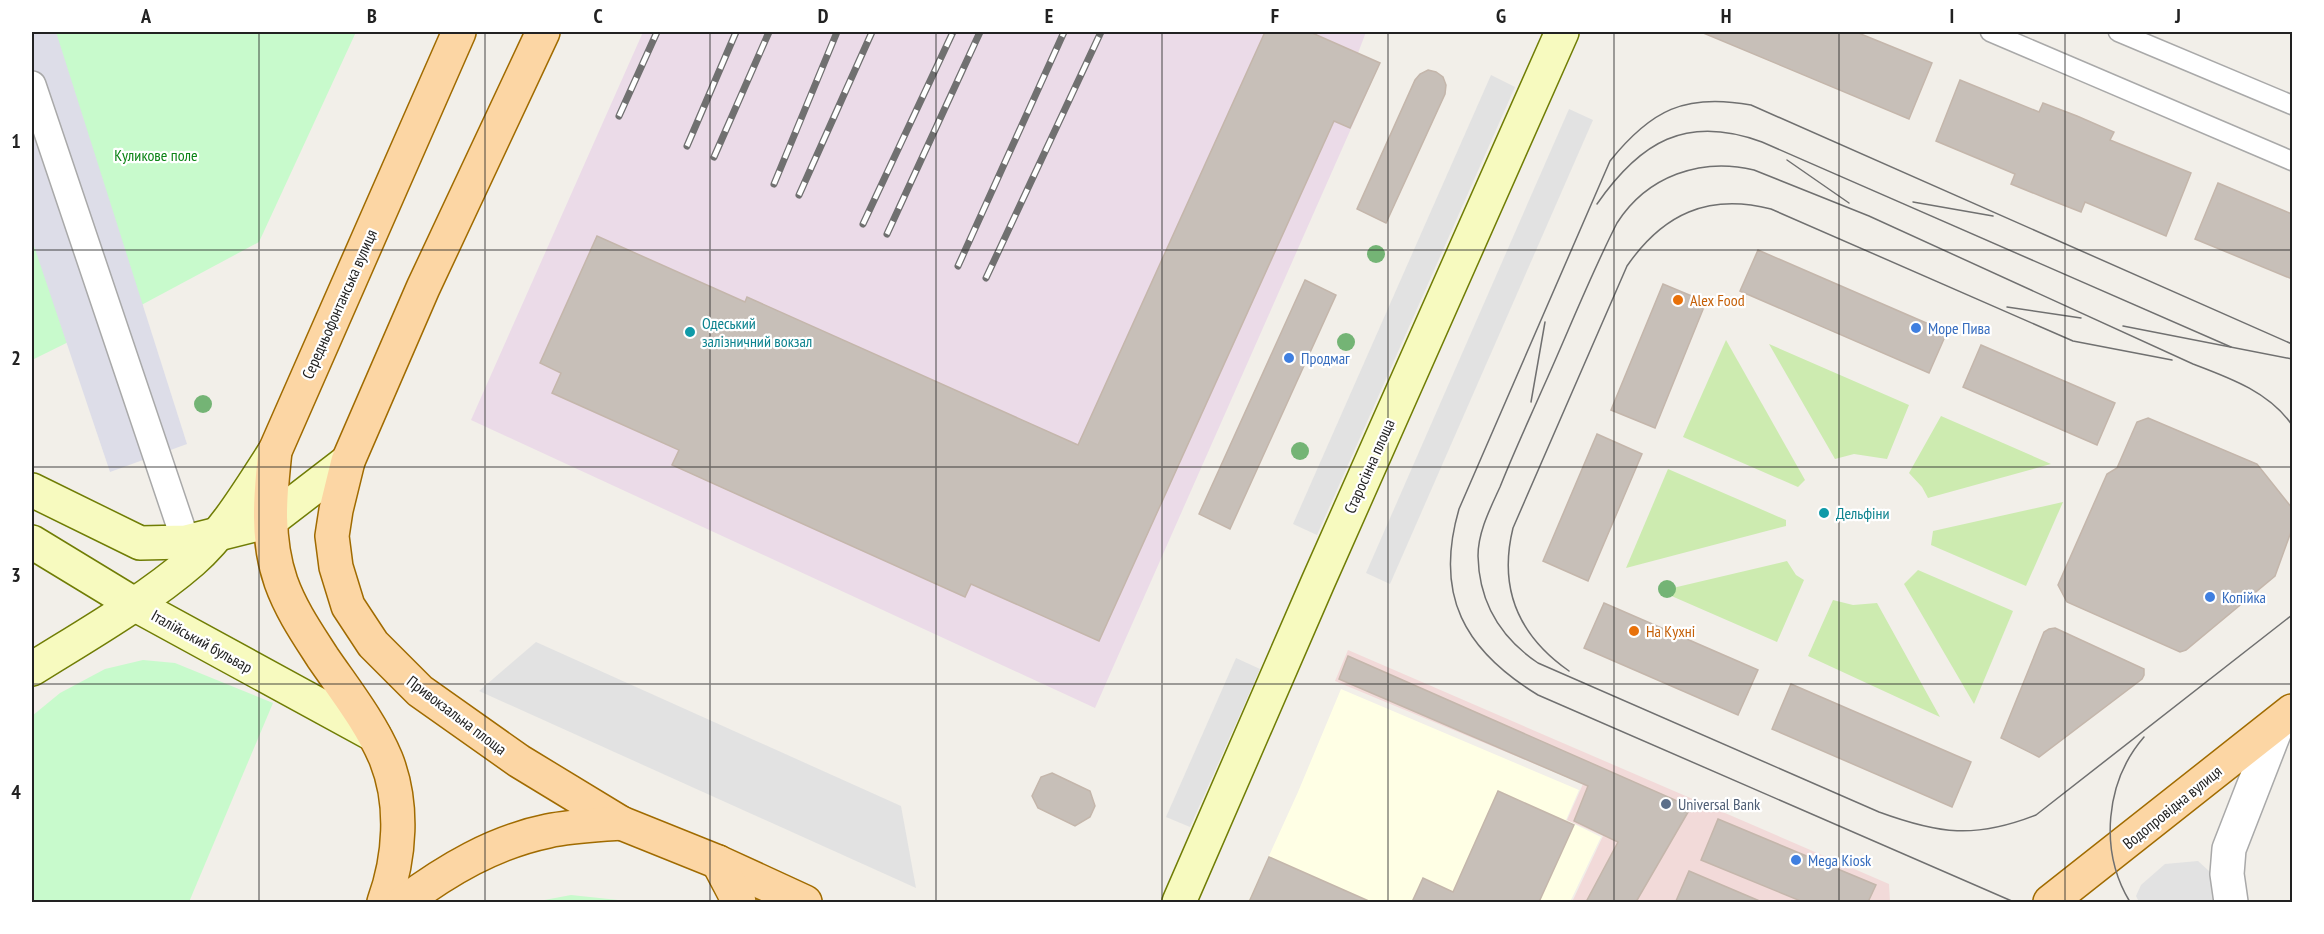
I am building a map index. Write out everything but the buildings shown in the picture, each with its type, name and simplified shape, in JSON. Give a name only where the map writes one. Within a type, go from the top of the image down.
[{"type":"main road","name":"Середньофонтанська вулиця","points":[[197,546],[235,512],[275,451],[459,32]]},
{"type":"main road","points":[[32,490],[140,543],[197,546],[270,521],[348,461],[423,288],[543,32]]},
{"type":"main road","name":"Старосінна площа","points":[[1179,903],[1313,592],[1562,32]]},
{"type":"main road","points":[[275,451],[270,491],[270,521],[272,545],[281,581],[295,615],[374,735],[387,760],[397,804],[397,848],[384,903]]},
{"type":"main road","name":"Привокзальна площа","points":[[348,461],[332,536],[336,567],[348,606],[373,644],[420,691],[519,761],[621,823],[718,862],[805,903]]},
{"type":"main road","name":"Італійський бульвар","points":[[32,542],[134,603],[374,735]]},
{"type":"main road","points":[[32,669],[134,603],[197,546]]},
{"type":"main road","name":"Водопровідна вулиця","points":[[2050,903],[2285,717]]},
{"type":"main road","name":"Привокзальна площа","points":[[404,903],[424,887],[475,856],[509,843],[548,831],[621,823]]},
{"type":"main road","points":[[718,862],[739,903]]},
{"type":"street","points":[[32,85],[197,546]]},
{"type":"street","points":[[2231,903],[2227,874],[2229,849],[2285,717]]},
{"type":"lane","points":[[1990,32],[2292,161]]},
{"type":"lane","points":[[2118,32],[2292,105]]},
{"type":"shaded area","points":[[32,32],[56,32],[187,444],[110,472],[32,240]]},
{"type":"shaded area","points":[[643,32],[1366,32],[1358,53],[1380,63],[1095,708],[471,420]]},
{"type":"shaded area","points":[[1491,75],[1515,87],[1317,535],[1293,524]]},
{"type":"shaded area","points":[[1569,109],[1593,120],[1390,584],[1366,573]]},
{"type":"shaded area","points":[[536,642],[901,806],[916,888],[479,691]]},
{"type":"shaded area","points":[[1348,650],[1889,884],[1890,902],[1572,902],[1603,836],[1567,820],[1583,784],[1335,681]]},
{"type":"shaded area","points":[[1236,658],[1260,669],[1190,827],[1166,817]]},
{"type":"shaded area","points":[[1341,689],[1579,790],[1566,820],[1601,837],[1570,902],[1248,902],[1298,792]]},
{"type":"shaded area","points":[[2198,861],[2210,872],[2221,902],[2139,902],[2136,896],[2141,885],[2165,864]]},
{"type":"green space","name":"Куликове поле","points":[[32,32],[356,32],[259,242],[119,317],[32,360]]},
{"type":"green space","points":[[1726,340],[1805,480],[1798,487],[1683,437]]},
{"type":"green space","points":[[1769,344],[1909,405],[1887,459],[1854,454],[1835,459]]},
{"type":"green space","points":[[1941,416],[2051,464],[1928,498],[1922,487],[1909,473]]},
{"type":"green space","points":[[1668,469],[1786,520],[1786,526],[1626,568]]},
{"type":"green space","points":[[2063,502],[2026,586],[1931,545],[1933,531]]},
{"type":"green space","points":[[1787,561],[1796,575],[1804,580],[1777,642],[1660,591]]},
{"type":"green space","points":[[1918,570],[2013,611],[1974,704],[1904,584]]},
{"type":"green space","points":[[1833,600],[1853,605],[1877,603],[1940,717],[1808,656]]},
{"type":"green space","points":[[143,660],[175,663],[273,703],[189,902],[32,902],[32,716],[60,693],[105,669]]},
{"type":"green space","points":[[571,895],[618,900],[623,902],[534,902]]},
{"type":"tram line","points":[[2014,902],[1538,695],[1512,678],[1491,659],[1474,639],[1461,617],[1453,594],[1450,568],[1452,540],[1459,509],[1610,161],[1640,129],[1671,109],[1707,102],[1751,105],[2292,344]]},
{"type":"tram line","points":[[1597,204],[1630,164],[1667,139],[1688,133],[1710,131],[1735,134],[1762,142],[2231,347]]},
{"type":"tram line","points":[[1787,160],[1849,203]]},
{"type":"tram line","points":[[2292,425],[2283,413],[2248,387],[1869,216],[1754,170],[1714,166],[1695,169],[1677,174],[1644,193],[1617,223],[1489,512],[1482,529],[1478,556],[1483,589],[1494,617],[1513,642],[1538,663],[1879,812],[1920,825],[1957,831],[1994,828],[2036,815],[2292,615]]},
{"type":"tram line","points":[[1913,202],[1993,216]]},
{"type":"tram line","points":[[1569,671],[1537,642],[1525,626],[1517,609],[1508,571],[1513,528],[1627,266],[1656,233],[1689,212],[1707,206],[1727,204],[1771,209],[2073,341],[2172,360]]},
{"type":"tram line","points":[[2007,307],[2081,318]]},
{"type":"tram line","points":[[1531,402],[1545,322]]},
{"type":"tram line","points":[[2123,326],[2292,359]]},
{"type":"tram line","points":[[2130,902],[2120,882],[2114,861],[2111,817],[2114,796],[2121,775],[2131,755],[2144,737]]},
{"type":"railway","points":[[619,116],[657,32]]},
{"type":"railway","points":[[687,146],[736,32]]},
{"type":"railway","points":[[714,157],[769,32]]},
{"type":"railway","points":[[774,184],[837,32]]},
{"type":"railway","points":[[799,195],[872,32]]},
{"type":"railway","points":[[863,224],[953,32]]},
{"type":"railway","points":[[887,234],[980,32]]},
{"type":"railway","points":[[958,266],[1064,32]]},
{"type":"railway","points":[[986,278],[1101,32]]},
{"type":"place","name":"Alex Food","points":[[1678,300]]},
{"type":"place","name":"Море Пива","points":[[1916,328]]},
{"type":"place","name":"Одеський залізничний вокзал","points":[[690,332]]},
{"type":"place","name":"Продмаг","points":[[1289,358]]},
{"type":"place","name":"Дельфіни","points":[[1824,513]]},
{"type":"place","name":"Копійка","points":[[2210,597]]},
{"type":"place","name":"На Кухнi","points":[[1634,631]]},
{"type":"place","name":"Universal Bank","points":[[1666,804]]},
{"type":"place","name":"Mega Kiosk","points":[[1796,860]]}]
